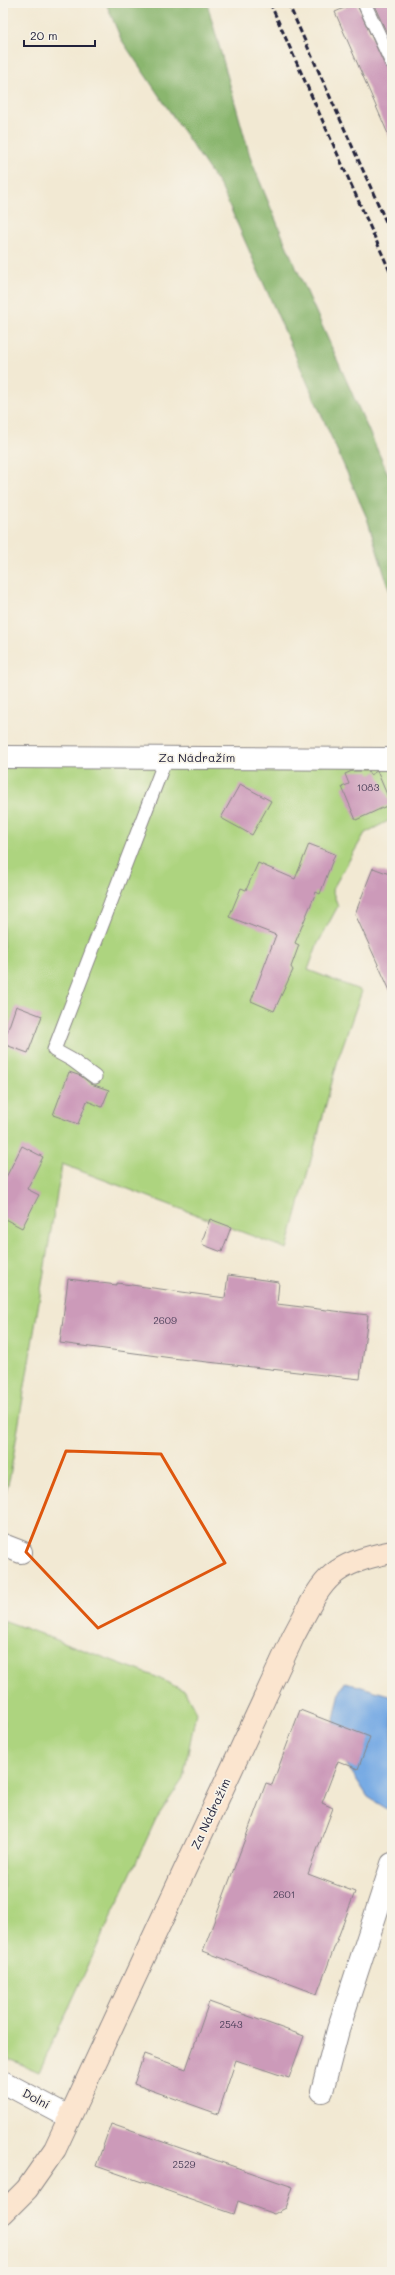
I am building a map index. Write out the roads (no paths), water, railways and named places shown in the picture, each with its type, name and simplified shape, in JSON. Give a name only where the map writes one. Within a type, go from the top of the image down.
[{"type":"main road","name":"Za Nádražím","points":[[3,2213],[40,2173],[55,2149],[293,1637],[315,1596],[324,1581],[343,1566],[365,1557],[392,1552]]},
{"type":"street","name":"Za Nádražím","points":[[3,757],[392,759]]},
{"type":"street","points":[[322,2091],[338,2030],[392,1864]]},
{"type":"street","name":"Dolní","points":[[3,2082],[69,2117]]},
{"type":"lane","points":[[364,3],[392,63]]},
{"type":"lane","points":[[95,1077],[72,1060],[54,1050],[166,758]]},
{"type":"water","points":[[345,1682],[392,1696],[392,1812],[368,1797],[345,1762],[334,1719],[340,1692]]},
{"type":"railway","points":[[270,3],[392,276]]},
{"type":"railway","points":[[288,3],[392,235]]}]
